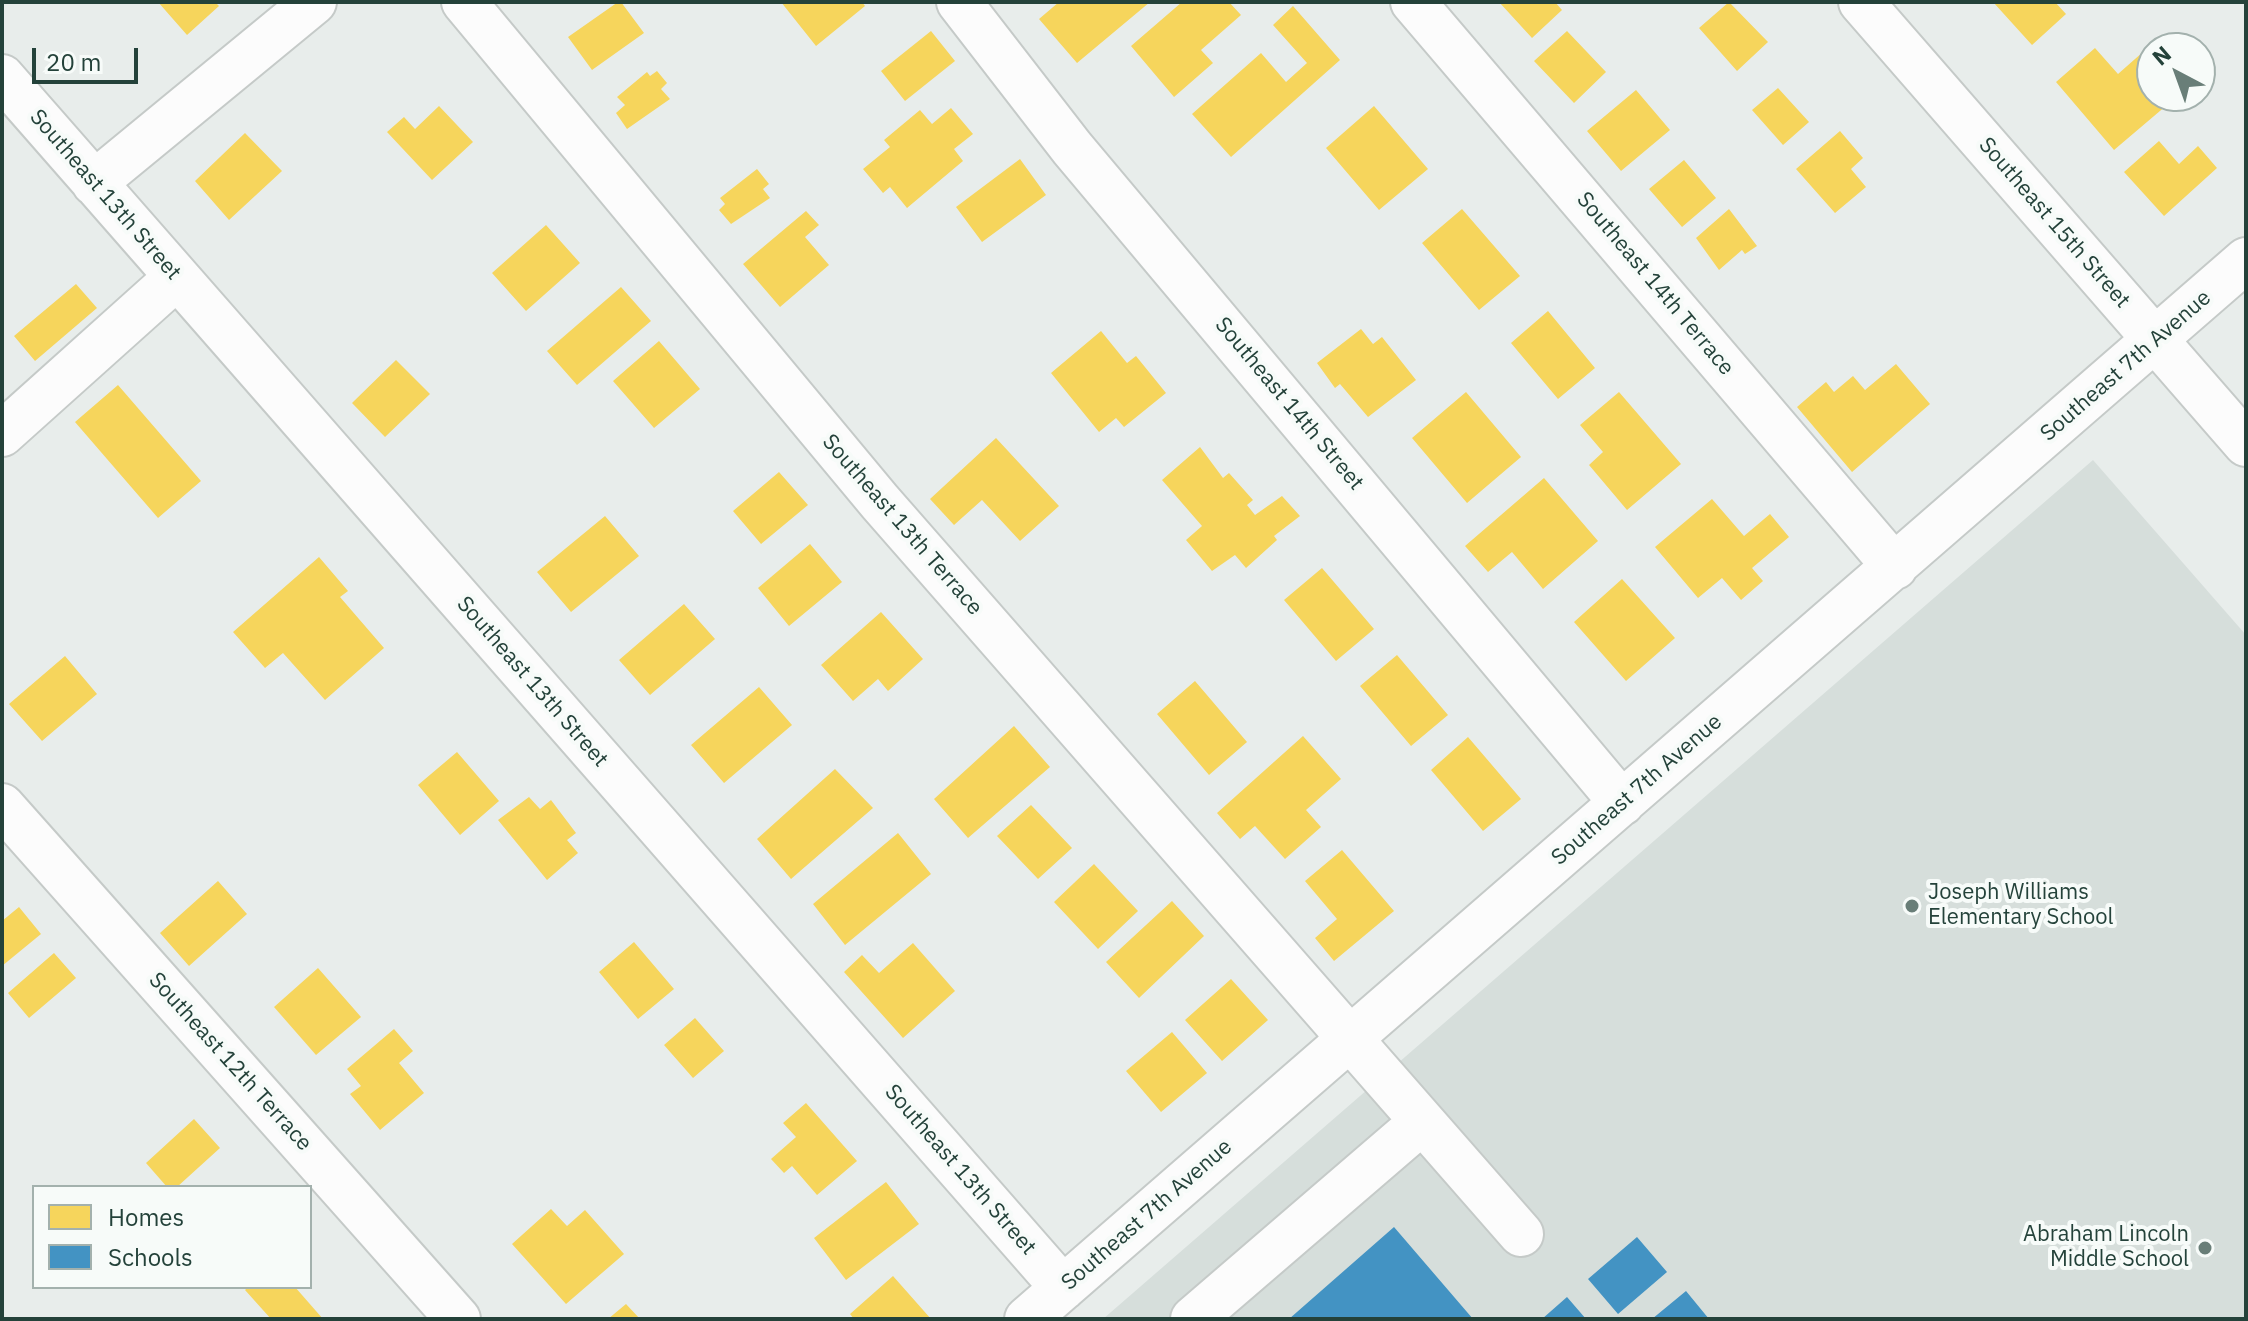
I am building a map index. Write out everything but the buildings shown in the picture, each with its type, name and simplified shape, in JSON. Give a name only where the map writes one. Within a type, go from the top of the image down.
[{"type":"street","points":[[94,183],[314,2]]},
{"type":"street","name":"Southeast 13th Terrace","points":[[464,2],[880,502],[1521,1234]]},
{"type":"street","name":"Southeast 14th Street","points":[[959,2],[1072,148],[1622,803]]},
{"type":"street","name":"Southeast 14th Terrace","points":[[1413,2],[1895,567]]},
{"type":"street","name":"Southeast 15th Street","points":[[1861,2],[2246,444]]},
{"type":"street","name":"Southeast 13th Street","points":[[2,77],[1063,1288]]},
{"type":"street","name":"Southeast 7th Avenue","points":[[1027,1319],[2246,260]]},
{"type":"street","points":[[2,434],[177,277]]},
{"type":"street","name":"Southeast 12th Terrace","points":[[2,806],[458,1319]]},
{"type":"street","points":[[1193,1319],[1422,1122]]},
{"type":"shaded area","name":"Joseph Williams Elementary School","points":[[2093,460],[2246,635],[2246,1319],[1103,1319]]},
{"type":"place","name":"Joseph Williams Elementary School","points":[[1912,906]]},
{"type":"place","name":"Abraham Lincoln Middle School","points":[[2205,1248]]}]
